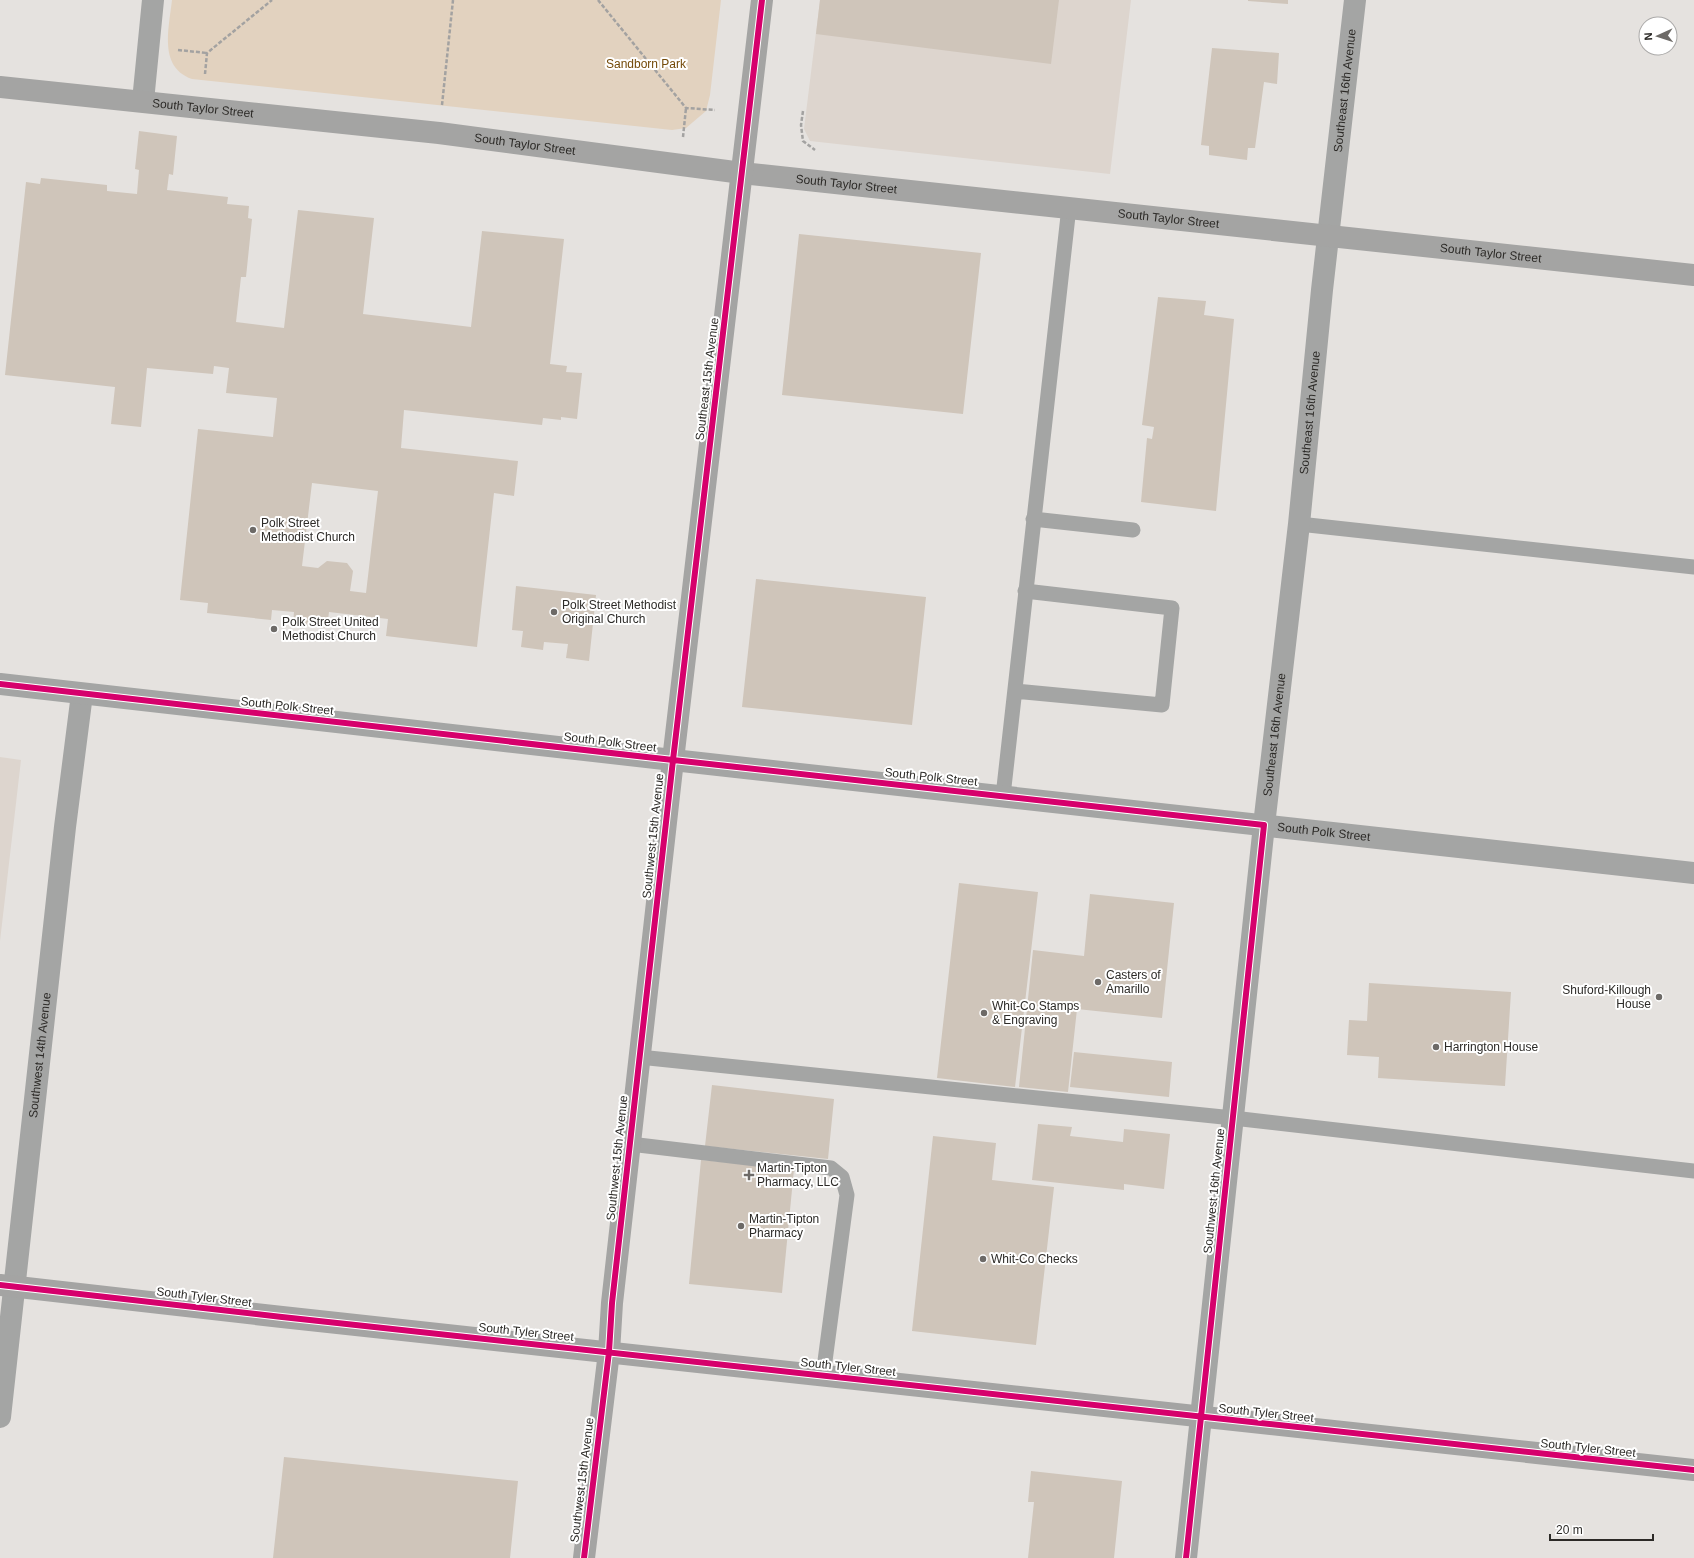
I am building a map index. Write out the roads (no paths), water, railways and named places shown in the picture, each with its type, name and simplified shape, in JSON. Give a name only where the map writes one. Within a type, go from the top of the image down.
[{"type":"main road","name":"Southeast 15th Avenue","points":[[673,760],[762,0]]},
{"type":"main road","name":"South Taylor Street","points":[[0,87],[439,133],[742,173],[1694,275]]},
{"type":"main road","name":"Southwest 15th Avenue","points":[[584,1558],[673,760]]},
{"type":"main road","name":"South Tyler Street","points":[[7,1286],[1694,1470]]},
{"type":"street","points":[[142,101],[153,0]]},
{"type":"street","name":"Southeast 16th Avenue","points":[[1264,825],[1300,524],[1328,236],[1355,0]]},
{"type":"street","name":"South Polk Street","points":[[0,684],[1694,873]]},
{"type":"street","name":"Southwest 14th Avenue","points":[[0,1417],[7,1286],[82,694]]},
{"type":"street","name":"Southwest 16th Avenue","points":[[1186,1558],[1264,825]]},
{"type":"lane","points":[[1003,796],[1069,207]]},
{"type":"lane","points":[[1033,519],[1133,530]]},
{"type":"lane","points":[[1300,524],[1694,567]]},
{"type":"lane","points":[[1015,691],[1162,705],[1172,608],[1025,592]]},
{"type":"lane","points":[[640,1058],[1233,1118],[1694,1171]]},
{"type":"lane","points":[[630,1144],[831,1168],[842,1177],[847,1195],[823,1376]]},
{"type":"place","name":"Polk Street Methodist Church","points":[[253,530]]},
{"type":"place","name":"Polk Street Methodist Original Church","points":[[554,612]]},
{"type":"place","name":"Polk Street United Methodist Church","points":[[274,629]]},
{"type":"place","name":"Casters of Amarillo","points":[[1098,982]]},
{"type":"place","name":"Shuford-Killough House","points":[[1659,997]]},
{"type":"place","name":"Whit-Co Stamps & Engraving","points":[[984,1013]]},
{"type":"place","name":"Harrington House","points":[[1436,1047]]},
{"type":"place","name":"Martin-Tipton Pharmacy, LLC","points":[[749,1175]]},
{"type":"place","name":"Martin-Tipton Pharmacy","points":[[741,1226]]},
{"type":"place","name":"Whit-Co Checks","points":[[983,1259]]},
{"type":"park label","name":"Sandborn Park","points":[[646,64]]}]
